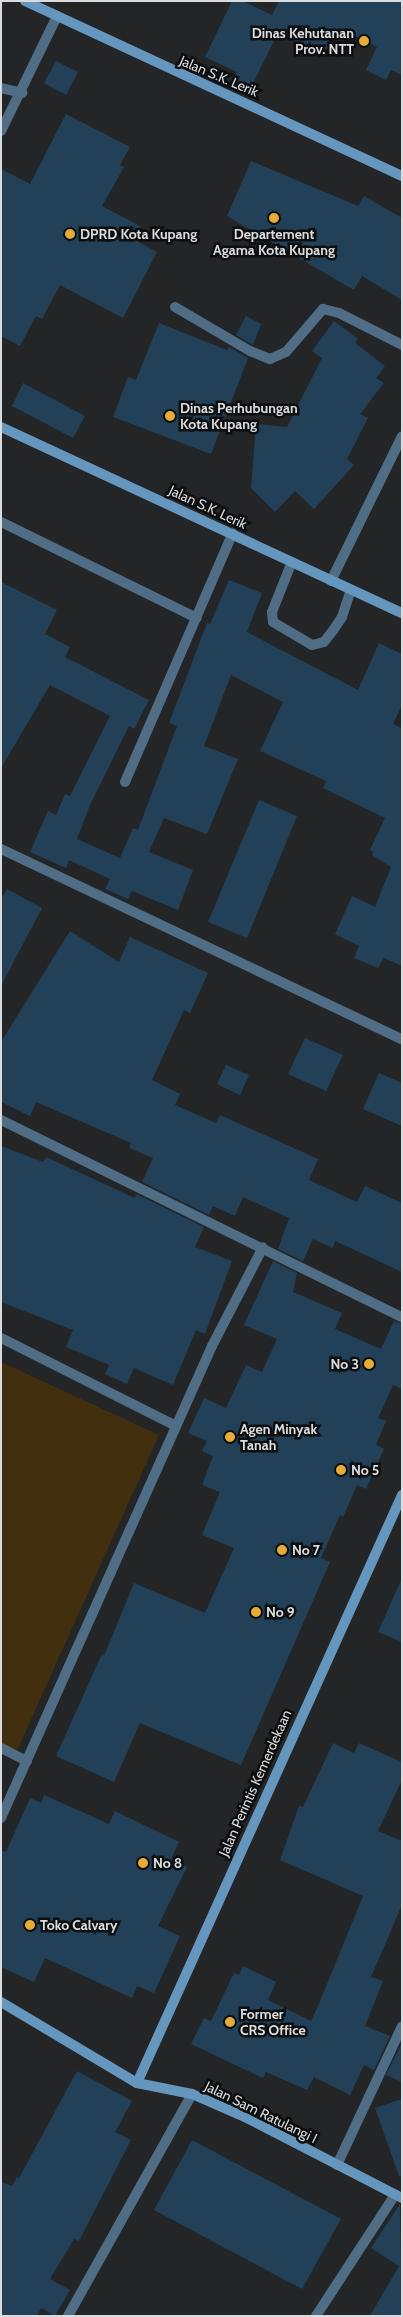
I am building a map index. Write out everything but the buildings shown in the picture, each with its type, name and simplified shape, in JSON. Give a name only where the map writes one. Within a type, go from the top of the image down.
[{"type":"main road","name":"Jalan S.K. Lerik","points":[[25,1],[402,176]]},
{"type":"main road","name":"Jalan S.K. Lerik","points":[[1,427],[233,533],[291,564],[402,613]]},
{"type":"main road","name":"Jalan Perintis Kemerdekaan","points":[[136,2083],[402,1495]]},
{"type":"main road","name":"Jalan Sam Ratulangi I","points":[[1,2002],[136,2083],[192,2094],[337,2164],[398,2197]]},
{"type":"street","points":[[1,131],[22,93],[58,16]]},
{"type":"street","points":[[1,88],[22,93]]},
{"type":"street","points":[[175,307],[250,351],[270,359],[286,352],[323,309],[339,313],[402,345]]},
{"type":"street","points":[[332,581],[402,436]]},
{"type":"street","points":[[1,522],[197,618]]},
{"type":"street","points":[[125,782],[233,533]]},
{"type":"street","points":[[291,564],[272,612],[273,622],[312,645],[324,642],[334,630],[342,617],[351,590]]},
{"type":"street","points":[[1,849],[402,1039]]},
{"type":"street","points":[[1,1120],[263,1247],[402,1317]]},
{"type":"street","points":[[1,1818],[212,1346],[263,1247]]},
{"type":"street","points":[[1,1338],[176,1426]]},
{"type":"street","points":[[1,1748],[27,1761]]},
{"type":"street","points":[[337,2164],[402,2026]]},
{"type":"street","points":[[68,2316],[192,2094]]},
{"type":"street","points":[[316,2316],[398,2197]]},
{"type":"shaded area","points":[[1,1362],[159,1435],[16,1753],[1,1746]]},
{"type":"place","name":"Dinas Kehutanan Prov. NTT","points":[[364,41]]},
{"type":"place","name":"Departement Agama Kota Kupang","points":[[274,218]]},
{"type":"place","name":"DPRD Kota Kupang","points":[[70,234]]},
{"type":"place","name":"Dinas Perhubungan Kota Kupang","points":[[170,416]]},
{"type":"place","name":"No 3","points":[[369,1364]]},
{"type":"place","name":"Agen Minyak Tanah","points":[[230,1437]]},
{"type":"place","name":"No 5","points":[[341,1470]]},
{"type":"place","name":"No 7","points":[[282,1550]]},
{"type":"place","name":"No 9","points":[[256,1612]]},
{"type":"place","name":"No 8","points":[[143,1863]]},
{"type":"place","name":"Toko Calvary","points":[[30,1925]]},
{"type":"place","name":"Former CRS Office","points":[[230,2022]]}]
